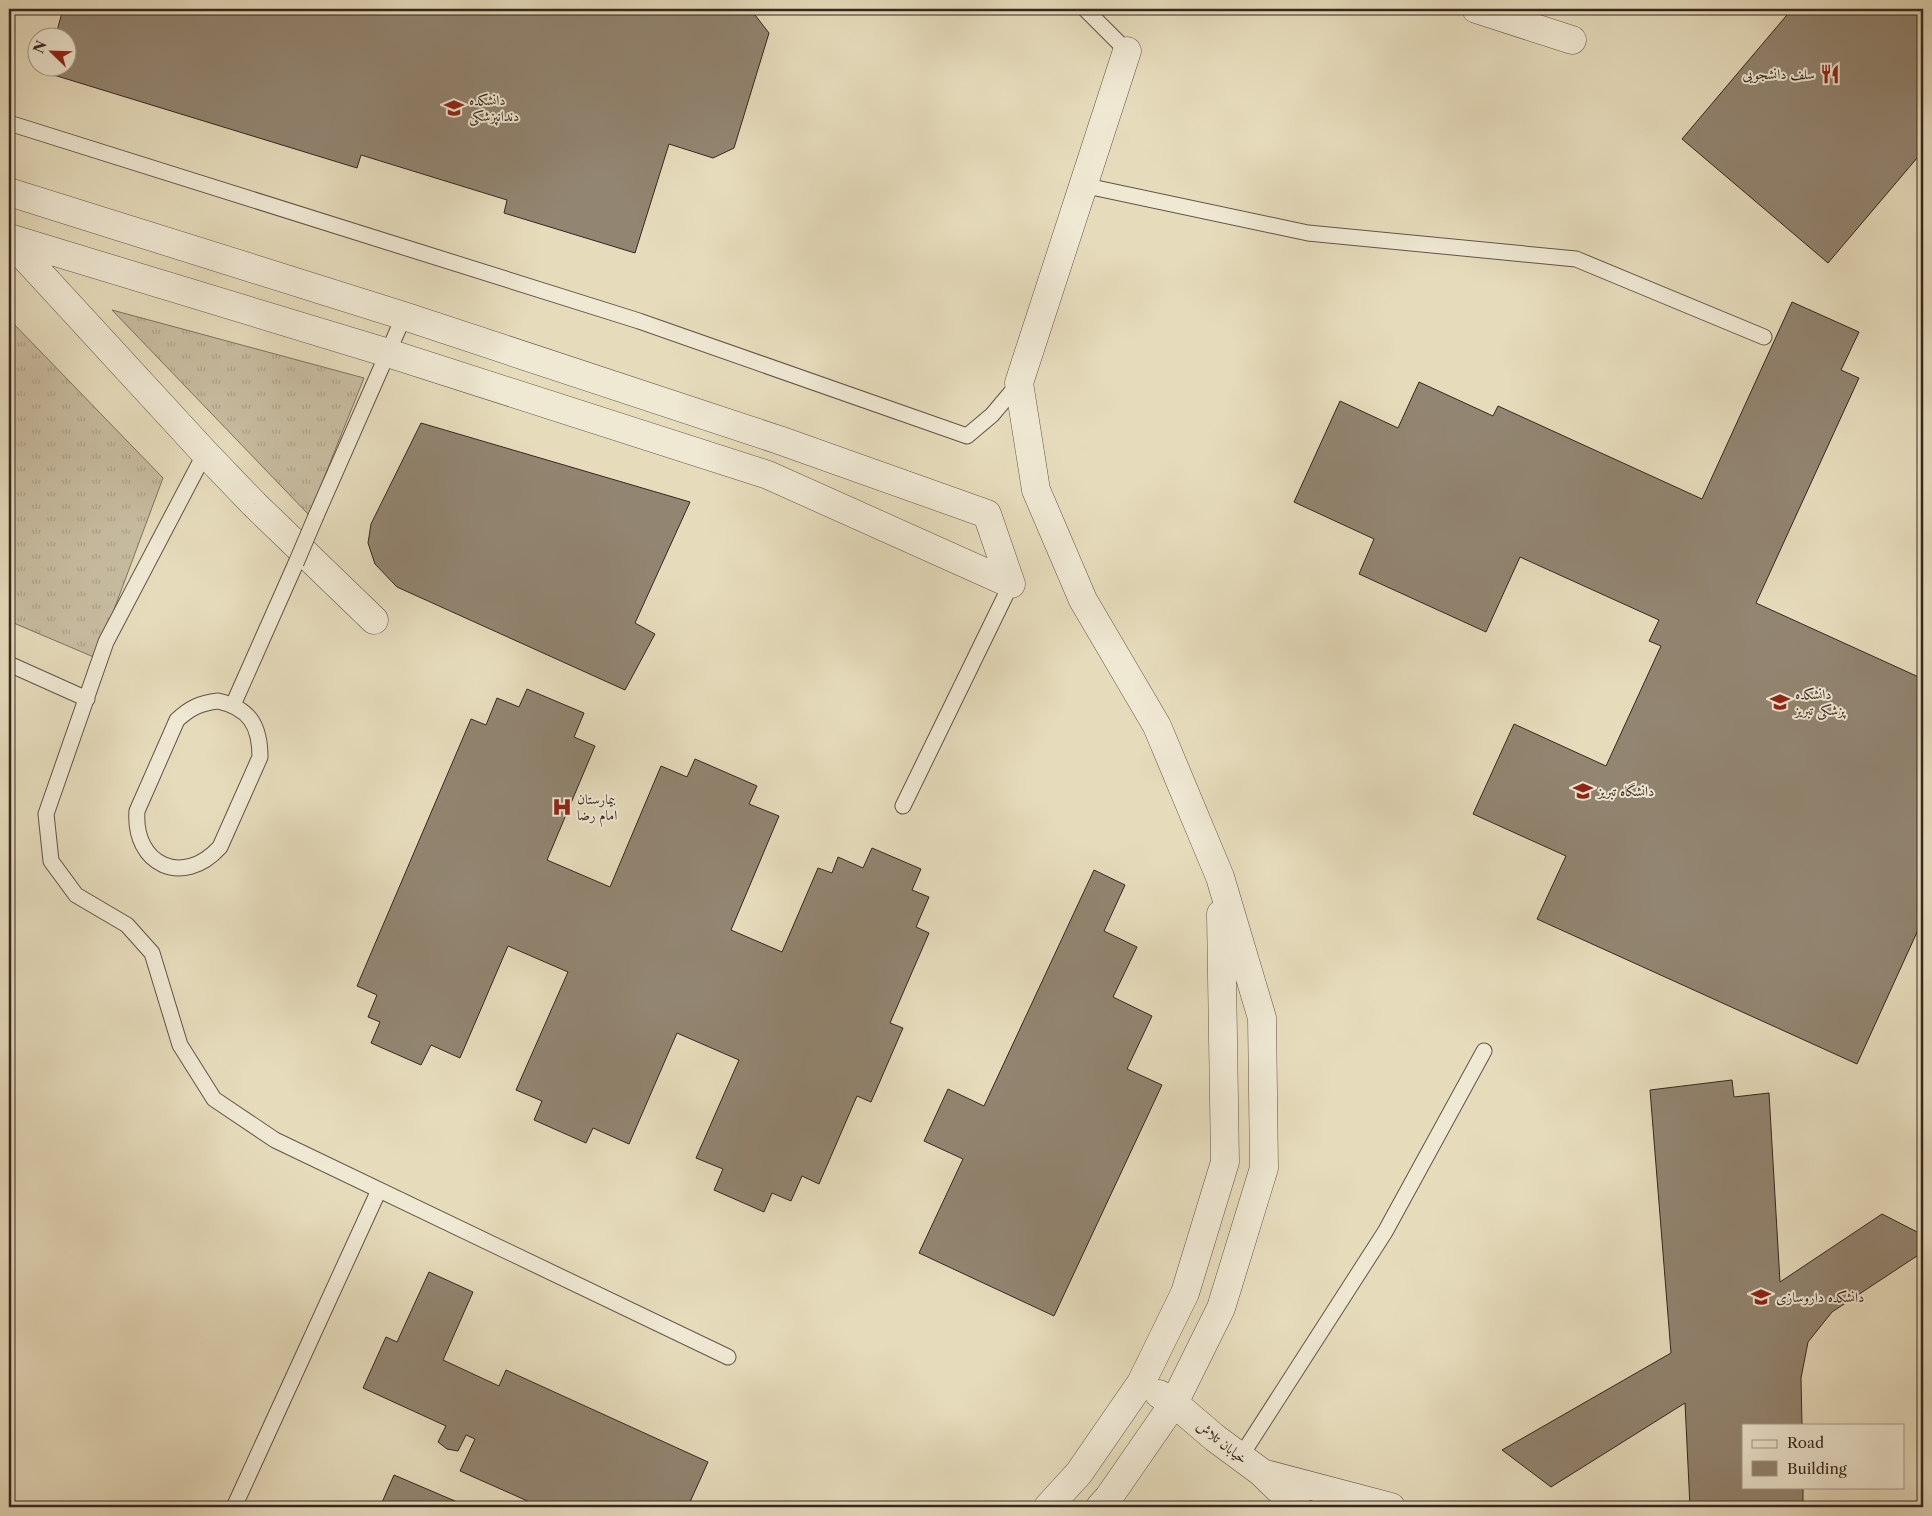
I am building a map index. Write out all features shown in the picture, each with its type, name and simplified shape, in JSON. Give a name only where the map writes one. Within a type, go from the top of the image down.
[{"type":"street","points":[[1476,9],[1572,40]]},
{"type":"street","points":[[1100,1507],[1109,1497],[1174,1403],[1221,1308],[1264,1168],[1262,1018],[1220,877],[1157,726],[1083,600],[1036,490],[1019,383],[1127,51]]},
{"type":"street","points":[[9,229],[14,194],[404,316],[779,440],[987,514],[1011,584]]},
{"type":"street","points":[[9,239],[388,353],[768,475],[1011,584]]},
{"type":"street","points":[[9,239],[205,453],[254,504],[374,620]]},
{"type":"street","points":[[1048,1507],[1079,1473],[1141,1384],[1185,1293],[1224,1162],[1220,877]]},
{"type":"street","name":"خیابان تلاش","points":[[1141,1384],[1174,1403],[1215,1438],[1251,1464],[1297,1507]]},
{"type":"street","points":[[1251,1464],[1391,1507]]},
{"type":"lane","points":[[1085,9],[1127,51]]},
{"type":"lane","points":[[9,123],[639,321],[967,436],[992,415],[1019,383]]},
{"type":"lane","points":[[1082,185],[1308,233],[1576,259],[1764,337]]},
{"type":"lane","points":[[233,704],[404,316]]},
{"type":"lane","points":[[205,453],[106,642],[46,814],[51,861],[76,895],[127,925],[152,953],[180,1046],[214,1099],[275,1140],[728,1357]]},
{"type":"lane","points":[[903,806],[1011,584]]},
{"type":"lane","points":[[9,664],[87,699]]},
{"type":"lane","points":[[218,701],[233,704],[246,714],[256,726],[260,741],[260,757],[220,847],[210,858],[198,865],[184,868],[156,861],[146,851],[139,839],[136,825],[137,811],[177,720],[188,709],[202,702],[218,701]]},
{"type":"lane","points":[[1251,1464],[1385,1232],[1484,1052]]},
{"type":"lane","points":[[234,1507],[379,1190]]},
{"type":"green space","points":[[112,310],[364,378],[309,515]]},
{"type":"green space","points":[[9,319],[163,478],[96,658],[9,621]]},
{"type":"building","name":"دانشکده دندانپزشکی","points":[[63,9],[734,9],[755,15],[769,33],[734,148],[713,158],[669,144],[635,253],[504,213],[507,200],[361,155],[357,168],[64,78],[78,78],[78,28],[58,28]]},
{"type":"building","name":"سلف دانشجویی","points":[[1792,9],[1923,9],[1923,151],[1828,263],[1682,139]]},
{"type":"building","name":"دانشکده پزشکی تبریز","points":[[1792,302],[1859,332],[1841,370],[1859,378],[1756,603],[1923,679],[1923,919],[1857,1064],[1537,919],[1566,856],[1473,814],[1514,724],[1606,766],[1661,646],[1649,641],[1659,620],[1520,557],[1486,632],[1359,574],[1374,539],[1294,502],[1340,401],[1398,428],[1419,382],[1493,416],[1498,406],[1702,499]]},
{"type":"building","points":[[421,423],[690,502],[635,623],[655,634],[625,690],[397,587],[375,564],[368,543],[371,524]]},
{"type":"building","points":[[527,689],[584,713],[574,737],[595,746],[547,860],[610,887],[661,766],[687,777],[695,759],[757,786],[749,804],[779,816],[731,930],[782,952],[818,868],[832,873],[838,857],[863,868],[872,848],[921,869],[912,890],[929,897],[916,927],[929,933],[890,1023],[903,1028],[871,1102],[857,1096],[819,1184],[802,1176],[791,1201],[772,1193],[764,1212],[714,1190],[723,1169],[696,1158],[739,1060],[677,1033],[629,1144],[593,1128],[586,1143],[534,1120],[542,1101],[516,1090],[568,972],[508,946],[460,1058],[431,1045],[421,1065],[371,1043],[380,1022],[368,1017],[377,995],[357,986],[471,719],[486,725],[497,698],[519,707]]},
{"type":"building","points":[[1094,870],[1125,885],[1104,931],[1137,947],[1113,997],[1152,1016],[1127,1069],[1162,1085],[1054,1316],[919,1253],[963,1159],[924,1141],[948,1089],[984,1106]]},
{"type":"building","name":"دانشکده داروسازی","points":[[1732,1080],[1734,1097],[1769,1093],[1780,1282],[1882,1214],[1923,1235],[1923,1252],[1832,1312],[1808,1342],[1801,1378],[1802,1424],[1742,1424],[1742,1488],[1803,1488],[1803,1507],[1690,1507],[1685,1403],[1551,1487],[1502,1450],[1671,1353],[1650,1090]]},
{"type":"building","points":[[429,1272],[473,1292],[443,1360],[499,1386],[506,1370],[708,1462],[690,1502],[701,1507],[541,1507],[460,1471],[475,1439],[466,1435],[458,1451],[447,1449],[438,1442],[446,1426],[363,1388],[386,1337],[397,1342]]},
{"type":"building","points":[[394,1475],[469,1507],[380,1507]]},
{"type":"place","name":"سلف دانشجویی","points":[[1830,74]]},
{"type":"place","name":"دانشکده دندانپزشکی","points":[[454,108]]},
{"type":"place","name":"دانشکده پزشکی تبریز","points":[[1780,702]]},
{"type":"place","name":"دانشگاه تبریز","points":[[1583,791]]},
{"type":"place","name":"بیمارستان امام رضا","points":[[562,807]]},
{"type":"place","name":"دانشکده داروسازی","points":[[1761,1297]]}]
